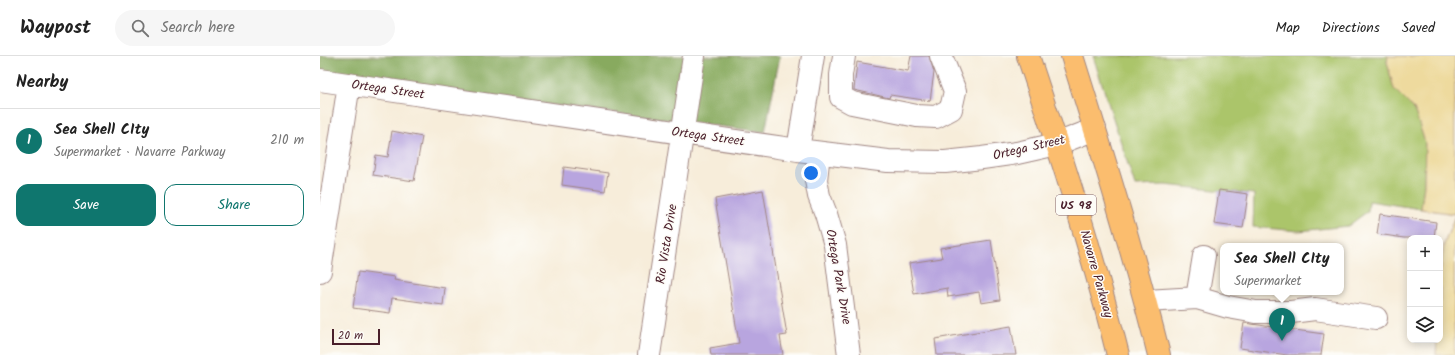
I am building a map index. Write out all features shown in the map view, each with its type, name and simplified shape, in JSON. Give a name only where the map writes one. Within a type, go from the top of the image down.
[{"type":"highway","name":"Navarre Parkway","points":[[1028,56],[1058,144],[1104,300],[1118,355]]},
{"type":"highway","name":"US 98","points":[[1072,56],[1146,300],[1159,355]]},
{"type":"street","name":"Rio Vista Drive","points":[[649,355],[684,133],[694,56]]},
{"type":"street","name":"Ortega Park Drive","points":[[813,56],[809,151],[819,196],[835,246],[849,355]]},
{"type":"street","points":[[844,56],[841,75],[841,97],[852,104],[917,116],[936,117],[950,109],[955,91],[941,56]]},
{"type":"street","name":"Ortega Street","points":[[320,80],[809,151],[888,161],[945,162],[1017,153],[1058,144],[1095,129]]},
{"type":"street","points":[[320,271],[349,84]]},
{"type":"street","points":[[1197,298],[1204,256]]},
{"type":"street","points":[[1146,300],[1197,298],[1228,307],[1256,312],[1290,312],[1315,309],[1376,318]]},
{"type":"green space","points":[[320,56],[780,56],[765,132],[544,104],[320,72]]},
{"type":"green space","points":[[1093,56],[1388,56],[1387,62],[1394,89],[1414,109],[1425,142],[1424,185],[1421,209],[1369,201],[1368,211],[1348,226],[1299,231],[1253,227],[1254,194],[1165,185],[1135,186]]},
{"type":"sand","points":[[1388,56],[1455,56],[1455,214],[1421,209],[1424,185],[1425,142],[1414,109],[1394,89],[1387,62]]},
{"type":"sand","points":[[1455,216],[1455,355],[1436,355],[1437,343],[1443,343],[1444,244]]},
{"type":"building","points":[[911,56],[929,56],[934,72],[930,101],[890,95],[889,98],[854,90],[857,62],[908,71]]},
{"type":"building","points":[[392,131],[422,137],[414,181],[373,175],[376,155],[388,157]]},
{"type":"building","points":[[564,167],[608,173],[605,191],[562,185]]},
{"type":"building","points":[[763,190],[787,335],[780,336],[783,355],[711,355],[710,348],[739,343],[715,199]]},
{"type":"building","points":[[1219,190],[1248,194],[1243,228],[1214,224]]},
{"type":"building","points":[[1380,214],[1436,222],[1434,235],[1407,235],[1407,238],[1404,238],[1377,234]]},
{"type":"building","points":[[991,240],[1000,300],[981,303],[979,292],[948,297],[947,288],[914,294],[909,263],[942,258],[940,248]]},
{"type":"building","points":[[358,272],[395,277],[394,280],[445,288],[443,305],[392,298],[390,313],[353,308]]},
{"type":"building","points":[[1244,323],[1324,334],[1321,355],[1287,355],[1240,348]]},
{"type":"building","points":[[1011,326],[1016,355],[937,355],[935,339]]},
{"type":"place","name":"Sea Shell CIty","points":[[1282,341]]}]
